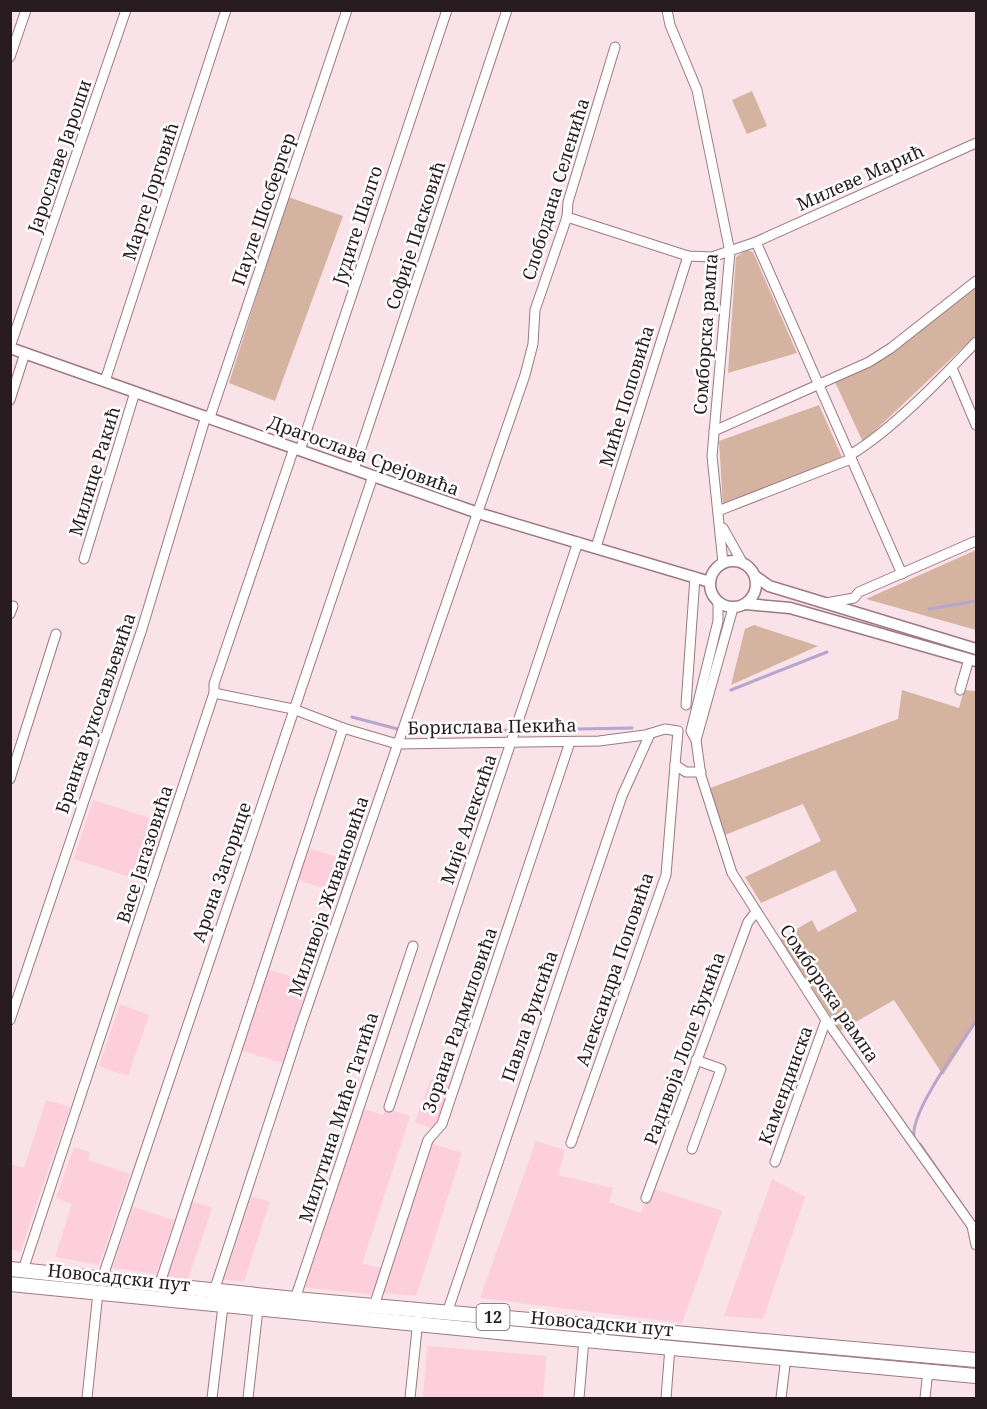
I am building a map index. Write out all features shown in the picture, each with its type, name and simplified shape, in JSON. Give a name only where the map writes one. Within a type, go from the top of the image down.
[{"type":"main road","name":"Новосадски пут","points":[[17,1269],[100,1286],[223,1306],[419,1317],[584,1339],[976,1376]]},
{"type":"main road","name":"Новосадски пут","points":[[10,1284],[159,1286],[374,1306],[419,1317],[447,1313],[976,1360]]},
{"type":"street","points":[[10,57],[26,10]]},
{"type":"street","name":"Јарославе Јароши","points":[[10,347],[126,10]]},
{"type":"street","name":"Марте Јорговић","points":[[105,381],[226,10]]},
{"type":"street","name":"Пауле Шосбергер","points":[[208,416],[347,10]]},
{"type":"street","name":"Јудите Шалго","points":[[297,449],[447,10]]},
{"type":"street","name":"Софије Пасковић","points":[[354,469],[507,10]]},
{"type":"street","name":"Сомборска рампа","points":[[667,10],[670,25],[697,90],[730,252],[712,471],[723,563]]},
{"type":"street","name":"Слободана Селенића","points":[[478,513],[525,375],[533,344],[535,310],[567,217],[567,202],[615,47]]},
{"type":"street","name":"Милеве Марић","points":[[567,217],[700,258],[730,252],[756,242],[976,143]]},
{"type":"street","points":[[756,242],[902,574]]},
{"type":"street","name":"Миће Поповића","points":[[596,547],[688,256]]},
{"type":"street","points":[[714,431],[819,386],[891,348],[976,281]]},
{"type":"street","points":[[718,511],[850,457],[952,368],[976,342]]},
{"type":"street","name":"Драгослава Срејовића","points":[[10,347],[478,513],[710,582]]},
{"type":"street","points":[[10,400],[26,353]]},
{"type":"street","points":[[952,368],[976,425]]},
{"type":"street","name":"Милице Ракић","points":[[84,559],[135,392]]},
{"type":"street","name":"Бранка Вукосављевића","points":[[10,1020],[142,629],[208,416]]},
{"type":"street","name":"Васе Јагазовића","points":[[17,1269],[214,693],[214,684],[232,629],[297,449]]},
{"type":"street","name":"Арона Загорице","points":[[87,1398],[100,1286],[373,476]]},
{"type":"street","name":"Миливоја Живановића","points":[[214,1291],[300,1028],[478,513]]},
{"type":"street","name":"Сомборска рампа","points":[[720,523],[741,562]]},
{"type":"street","points":[[855,612],[850,601],[859,592],[976,541]]},
{"type":"street","name":"Мије Алексића","points":[[389,1107],[578,542]]},
{"type":"street","points":[[960,690],[973,660],[790,608],[746,604],[733,608],[718,602],[710,589],[710,582],[717,568],[723,563],[741,562],[769,586],[976,649]]},
{"type":"street","points":[[746,604],[757,589],[755,576]]},
{"type":"street","points":[[686,705],[695,577]]},
{"type":"street","points":[[824,603],[854,598]]},
{"type":"street","name":"Сомборска рампа","points":[[718,602],[718,621],[691,730],[696,740],[701,772],[732,873],[826,1020],[972,1226],[976,1245]]},
{"type":"street","name":"Сомборска рампа","points":[[696,740],[733,608]]},
{"type":"street","points":[[10,779],[56,634]]},
{"type":"street","name":"Борислава Пекића","points":[[214,693],[293,708],[343,728],[397,744],[515,733],[570,742],[600,741],[650,734],[665,729],[678,731],[675,765]]},
{"type":"street","points":[[159,1286],[343,728]]},
{"type":"street","name":"Павла Вуисића","points":[[447,1313],[618,807],[650,734]]},
{"type":"street","name":"Зорана Радмиловића","points":[[374,1306],[429,1140],[442,1124],[570,742]]},
{"type":"street","points":[[675,765],[686,772],[701,772]]},
{"type":"street","name":"Александра Поповића","points":[[571,1143],[666,875],[675,765]]},
{"type":"street","name":"Радивоја Лоле Ђукића","points":[[646,1198],[748,922],[756,912]]},
{"type":"street","name":"Милутина Миће Татића","points":[[295,1299],[413,946]]},
{"type":"street","name":"Камендинска","points":[[775,1162],[826,1020]]},
{"type":"street","points":[[692,1149],[721,1069],[696,1060]]},
{"type":"street","points":[[212,1398],[223,1306]]},
{"type":"street","points":[[248,1398],[258,1309]]},
{"type":"street","points":[[410,1398],[419,1317]]},
{"type":"street","points":[[579,1398],[584,1339]]},
{"type":"street","points":[[666,1398],[670,1347]]},
{"type":"street","points":[[781,1398],[786,1357]]},
{"type":"street","points":[[926,1398],[928,1370]]},
{"type":"shaded area","points":[[752,91],[767,126],[747,134],[732,100]]},
{"type":"shaded area","points":[[288,197],[343,216],[275,401],[229,383]]},
{"type":"shaded area","points":[[747,250],[753,252],[797,353],[728,373],[736,257]]},
{"type":"shaded area","points":[[976,285],[976,335],[863,442],[835,382],[859,371]]},
{"type":"shaded area","points":[[819,405],[842,457],[723,506],[719,441]]},
{"type":"shaded area","points":[[976,550],[976,630],[866,599]]},
{"type":"shaded area","points":[[754,625],[818,646],[731,685],[745,629]]},
{"type":"shaded area","points":[[902,690],[959,708],[964,690],[976,691],[976,1023],[943,1075],[894,1000],[840,1031],[780,939],[812,920],[818,932],[857,911],[835,870],[761,903],[745,877],[821,841],[803,804],[725,835],[710,788],[898,719]]},
{"type":"shaded area","points":[[93,800],[166,823],[146,882],[74,859]]},
{"type":"shaded area","points":[[305,847],[353,862],[343,894],[295,879]]},
{"type":"shaded area","points":[[266,969],[310,982],[285,1064],[241,1050]]},
{"type":"shaded area","points":[[120,1004],[149,1015],[128,1076],[99,1066]]},
{"type":"shaded area","points":[[431,1079],[450,1086],[434,1129],[415,1122]]},
{"type":"shaded area","points":[[46,1100],[70,1107],[20,1252],[11,1249],[11,1164],[24,1168]]},
{"type":"shaded area","points":[[364,1109],[383,1115],[386,1109],[410,1116],[362,1264],[383,1268],[374,1295],[303,1287]]},
{"type":"shaded area","points":[[536,1141],[565,1150],[558,1175],[613,1188],[609,1202],[641,1213],[652,1188],[722,1211],[682,1323],[480,1298]]},
{"type":"shaded area","points":[[431,1143],[462,1153],[416,1296],[383,1293]]},
{"type":"shaded area","points":[[74,1147],[90,1152],[88,1160],[130,1174],[99,1265],[55,1257],[72,1204],[56,1198]]},
{"type":"shaded area","points":[[772,1179],[805,1197],[763,1319],[724,1316]]},
{"type":"shaded area","points":[[251,1196],[270,1202],[244,1281],[223,1280]]},
{"type":"shaded area","points":[[189,1200],[212,1208],[188,1279],[164,1277]]},
{"type":"shaded area","points":[[133,1207],[174,1220],[156,1274],[112,1268]]},
{"type":"shaded area","points":[[427,1346],[546,1356],[543,1398],[423,1398]]},
{"type":"waterway","points":[[929,609],[976,601]]},
{"type":"waterway","points":[[731,690],[827,652]]},
{"type":"waterway","points":[[352,717],[409,732],[632,728]]},
{"type":"waterway","points":[[914,1137],[915,1126],[928,1095],[976,1021]]},
{"type":"waterway","points":[[920,1144],[976,1225]]}]
